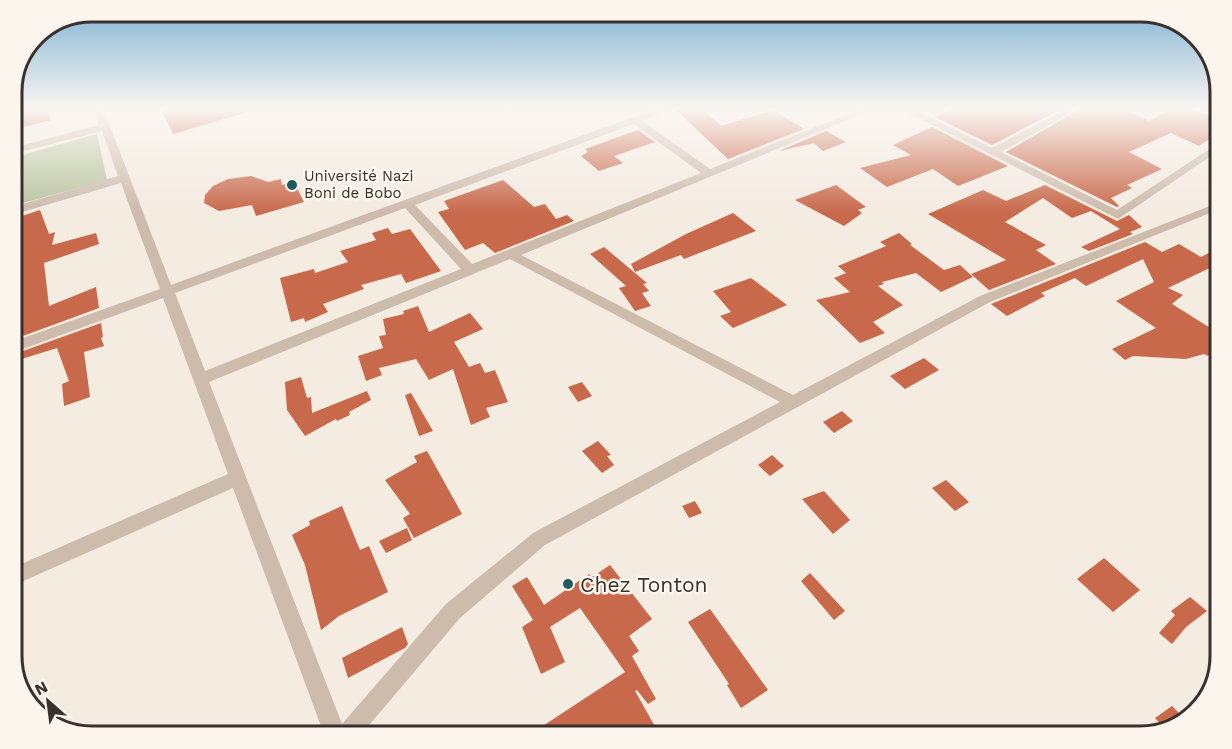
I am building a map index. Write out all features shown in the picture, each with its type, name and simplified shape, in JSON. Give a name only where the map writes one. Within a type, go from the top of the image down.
[{"type":"street","points":[[23,148],[43,143]]},
{"type":"street","points":[[111,143],[332,726]]},
{"type":"street","points":[[23,344],[572,143]]},
{"type":"street","points":[[667,143],[709,173]]},
{"type":"street","points":[[201,379],[784,143]]},
{"type":"street","points":[[975,143],[1118,215],[1209,152]]},
{"type":"street","points":[[993,152],[1010,143]]},
{"type":"street","points":[[23,208],[124,178]]},
{"type":"street","points":[[408,203],[469,269]]},
{"type":"street","points":[[354,726],[453,611],[539,539],[985,299],[1209,210]]},
{"type":"street","points":[[508,253],[793,402]]},
{"type":"street","points":[[23,572],[238,478]]},
{"type":"green space","points":[[65,143],[99,143],[107,180],[23,203],[23,155]]},
{"type":"building","points":[[602,143],[652,143],[614,156],[623,163],[599,171],[581,156],[588,152],[585,149]]},
{"type":"building","points":[[711,143],[769,143],[728,159]]},
{"type":"building","points":[[798,143],[844,143],[823,151],[814,143],[779,151]]},
{"type":"building","points":[[897,143],[963,143],[1008,166],[958,186],[933,169],[887,187],[860,168],[911,155],[893,145]]},
{"type":"building","points":[[1022,143],[1149,143],[1129,152],[1162,169],[1127,185],[1132,188],[1111,198],[1119,206],[1117,207],[1006,152]]},
{"type":"building","points":[[251,176],[268,182],[281,179],[282,185],[294,182],[304,202],[256,216],[252,205],[219,211],[204,203],[205,195],[213,186],[228,179]]},
{"type":"building","points":[[503,180],[534,207],[545,204],[556,219],[567,215],[574,221],[495,253],[483,243],[465,250],[438,212],[449,209],[444,201]]},
{"type":"building","points":[[836,185],[866,207],[858,210],[862,213],[844,226],[795,200]]},
{"type":"building","points":[[1045,185],[1117,221],[1129,215],[1142,227],[1130,232],[1133,234],[1089,251],[1081,247],[1120,229],[1091,211],[1072,218],[1043,198],[1005,222],[1046,245],[1036,250],[1056,264],[989,290],[971,274],[1006,260],[928,214],[983,190],[1006,201]]},
{"type":"building","points":[[40,210],[49,234],[55,232],[52,245],[96,233],[99,244],[44,263],[49,306],[96,287],[99,308],[23,336],[23,216]]},
{"type":"building","points":[[733,213],[756,231],[684,259],[681,255],[635,272],[631,264],[686,234]]},
{"type":"building","points":[[388,228],[392,234],[410,229],[441,271],[406,283],[401,274],[361,285],[364,289],[323,304],[328,312],[305,322],[304,318],[291,322],[280,278],[314,269],[315,273],[348,262],[340,251],[376,240],[372,233]]},
{"type":"building","points":[[899,233],[912,244],[910,245],[944,270],[960,265],[973,277],[941,292],[916,273],[882,282],[884,284],[878,286],[903,305],[873,322],[885,333],[860,343],[816,300],[850,292],[834,278],[846,273],[838,266],[886,246],[880,242]]},
{"type":"building","points":[[1145,242],[1162,252],[1179,244],[1201,257],[1209,253],[1209,268],[1168,288],[1183,295],[1172,304],[1209,327],[1209,355],[1186,359],[1133,356],[1125,360],[1112,349],[1156,328],[1116,301],[1154,282],[1143,259],[1086,286],[1075,278],[1041,293],[1045,296],[1007,316],[991,304]]},
{"type":"building","points":[[604,247],[647,283],[643,284],[649,291],[642,293],[651,306],[635,311],[619,288],[626,286],[590,254]]},
{"type":"building","points":[[751,278],[787,305],[733,328],[720,316],[731,312],[713,291]]},
{"type":"building","points":[[418,306],[429,332],[470,313],[483,329],[454,342],[469,367],[480,363],[485,373],[495,370],[508,402],[486,408],[490,417],[471,425],[453,369],[429,380],[416,359],[379,368],[382,375],[366,381],[358,356],[383,348],[379,336],[386,335],[383,319],[404,314],[403,311]]},
{"type":"building","points":[[101,323],[103,337],[101,338],[104,346],[84,352],[90,397],[64,406],[62,384],[69,381],[57,348],[23,359],[23,351]]},
{"type":"building","points":[[924,358],[939,370],[905,389],[890,376]]},
{"type":"building","points":[[301,377],[307,398],[311,397],[312,413],[367,391],[371,400],[349,412],[350,415],[337,421],[336,419],[305,436],[287,410],[285,382]]},
{"type":"building","points":[[582,382],[592,396],[578,402],[568,387]]},
{"type":"building","points":[[411,393],[433,431],[419,436],[405,395]]},
{"type":"building","points":[[842,411],[853,421],[834,433],[823,422]]},
{"type":"building","points":[[598,441],[611,455],[607,456],[614,465],[602,473],[582,451]]},
{"type":"building","points":[[427,451],[462,514],[414,538],[403,518],[410,514],[385,480],[417,462],[414,456]]},
{"type":"building","points":[[772,455],[784,466],[770,476],[758,465]]},
{"type":"building","points":[[946,480],[969,502],[955,511],[932,488]]},
{"type":"building","points":[[824,491],[850,520],[833,534],[802,499]]},
{"type":"building","points":[[695,501],[702,513],[689,518],[682,506]]},
{"type":"building","points":[[342,506],[360,550],[369,546],[388,592],[339,616],[321,630],[305,565],[292,535],[310,525],[309,521]]},
{"type":"building","points":[[407,528],[412,540],[386,553],[379,541]]},
{"type":"building","points":[[1104,558],[1140,590],[1113,612],[1077,579]]},
{"type":"building","points":[[610,565],[652,619],[629,636],[639,651],[632,656],[656,699],[648,704],[637,690],[635,691],[655,726],[543,726],[625,672],[580,608],[550,627],[565,662],[541,674],[522,627],[533,620],[512,586],[527,577],[544,605],[589,574],[592,577]]},
{"type":"building","points":[[810,573],[845,611],[834,620],[801,581]]},
{"type":"building","points":[[1190,597],[1207,611],[1186,627],[1172,644],[1159,633],[1175,615],[1171,611]]},
{"type":"building","points":[[710,609],[768,690],[741,708],[727,685],[729,684],[688,622]]},
{"type":"building","points":[[402,627],[408,644],[405,648],[348,678],[342,658]]},
{"type":"building","points":[[1172,706],[1180,714],[1160,723],[1155,718]]},
{"type":"place","name":"Université Nazi Boni de Bobo","points":[[292,185]]},
{"type":"place","name":"Chez Tonton","points":[[568,584]]}]
